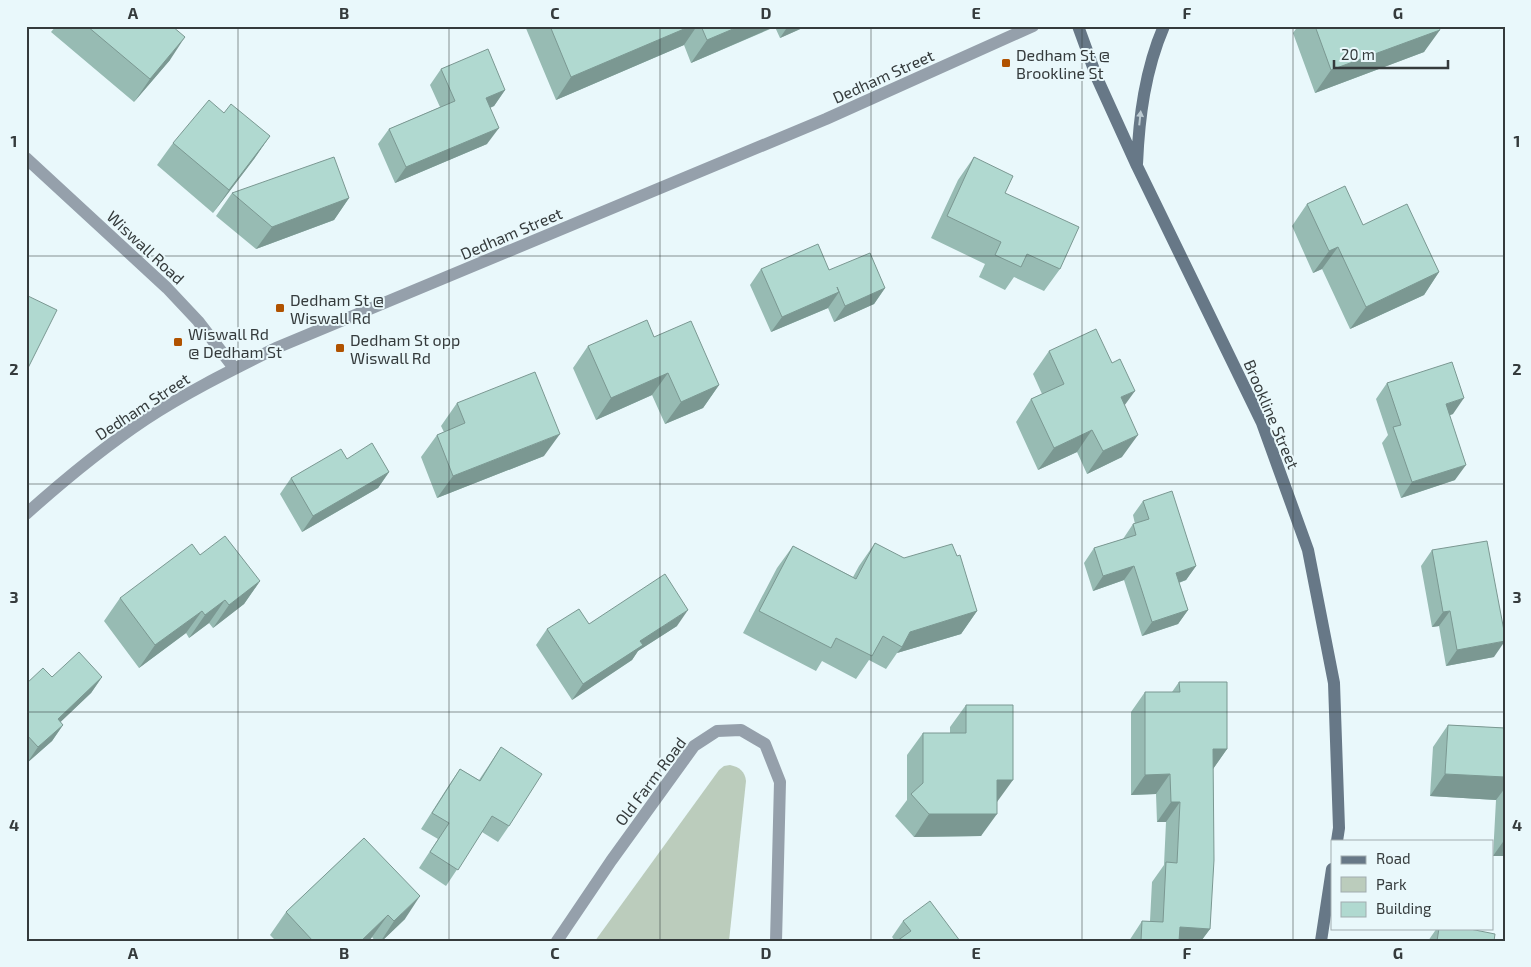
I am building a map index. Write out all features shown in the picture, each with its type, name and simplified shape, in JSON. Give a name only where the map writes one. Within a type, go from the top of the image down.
[{"type":"main road","name":"Brookline Street","points":[[1078,26],[1098,78],[1137,166],[1262,423],[1308,550],[1334,683],[1339,828],[1337,840]]},
{"type":"main road","points":[[1137,166],[1142,104],[1152,60],[1164,26]]},
{"type":"main road","points":[[1321,941],[1331,876]]},
{"type":"street","name":"Dedham Street","points":[[26,514],[84,465],[145,420],[234,368],[276,348],[826,119],[1033,26]]},
{"type":"street","name":"Wiswall Road","points":[[26,158],[167,288],[198,321],[234,368]]},
{"type":"street","name":"Old Farm Road","points":[[557,941],[611,861],[694,746],[716,730],[741,730],[765,744],[780,782],[776,941]]},
{"type":"green space","points":[[730,765],[741,770],[746,781],[729,941],[595,941],[719,770],[724,766]]},
{"type":"building","points":[[87,26],[172,26],[185,37],[150,79]]},
{"type":"building","points":[[550,26],[691,26],[571,77]]},
{"type":"building","points":[[701,26],[740,26],[707,40]]},
{"type":"building","points":[[1315,26],[1438,26],[1440,30],[1331,70]]},
{"type":"building","points":[[488,49],[505,90],[486,98],[499,128],[406,167],[389,129],[455,101],[441,69]]},
{"type":"building","points":[[209,100],[224,113],[231,104],[270,136],[229,190],[173,143]]},
{"type":"building","points":[[334,157],[349,198],[272,227],[232,193]]},
{"type":"building","points":[[974,157],[1013,176],[1005,193],[1079,227],[1060,269],[1027,254],[1021,267],[995,255],[1001,242],[947,216]]},
{"type":"building","points":[[1345,186],[1363,225],[1407,204],[1439,272],[1366,307],[1338,247],[1329,251],[1307,204]]},
{"type":"building","points":[[818,244],[829,270],[870,253],[885,288],[845,306],[837,287],[839,292],[782,317],[761,269]]},
{"type":"building","points":[[26,295],[57,310],[26,372]]},
{"type":"building","points":[[647,320],[654,337],[691,321],[719,385],[681,402],[668,373],[611,398],[588,346]]},
{"type":"building","points":[[1096,329],[1112,363],[1120,359],[1135,391],[1121,397],[1138,435],[1103,451],[1092,430],[1054,448],[1031,399],[1064,384],[1049,351]]},
{"type":"building","points":[[1452,362],[1464,398],[1446,404],[1466,465],[1412,482],[1393,427],[1401,425],[1387,383]]},
{"type":"building","points":[[535,372],[560,434],[453,476],[437,435],[465,423],[457,403]]},
{"type":"building","points":[[372,443],[389,472],[313,516],[291,478],[341,449],[347,459]]},
{"type":"building","points":[[1172,491],[1196,566],[1176,573],[1188,610],[1152,622],[1134,566],[1103,576],[1094,548],[1136,535],[1133,524],[1149,519],[1143,501]]},
{"type":"building","points":[[225,536],[260,581],[229,605],[225,600],[205,615],[202,611],[155,645],[120,598],[192,544],[200,555]]},
{"type":"building","points":[[1487,541],[1505,641],[1457,650],[1450,611],[1443,612],[1432,550]]},
{"type":"building","points":[[875,543],[904,558],[952,544],[957,556],[960,555],[977,611],[910,632],[902,647],[883,636],[872,656],[836,638],[831,648],[759,611],[793,546],[856,579]]},
{"type":"building","points":[[665,574],[688,610],[640,641],[643,645],[583,684],[547,629],[579,609],[589,624]]},
{"type":"building","points":[[79,652],[102,677],[58,719],[63,725],[38,747],[26,734],[26,684],[43,668],[52,677]]},
{"type":"building","points":[[1179,682],[1227,682],[1227,749],[1213,749],[1214,860],[1210,929],[1180,927],[1179,941],[1141,941],[1142,921],[1163,922],[1166,862],[1177,863],[1180,802],[1171,802],[1170,774],[1145,775],[1145,692],[1180,692]]},
{"type":"building","points":[[966,705],[1013,705],[1013,780],[997,780],[997,814],[929,814],[911,794],[923,783],[923,733],[966,733]]},
{"type":"building","points":[[1448,725],[1505,728],[1505,777],[1445,774]]},
{"type":"building","points":[[501,747],[542,774],[509,826],[492,816],[458,870],[430,852],[449,823],[432,813],[460,769],[480,781]]},
{"type":"building","points":[[364,838],[420,896],[394,921],[388,915],[361,941],[313,941],[286,912]]},
{"type":"building","points":[[930,901],[960,941],[897,941],[911,931],[903,921]]},
{"type":"building","points":[[1439,930],[1475,930],[1495,934],[1494,941],[1437,941]]},
{"type":"place","name":"Dedham St @ Brookline St","points":[[1006,63]]},
{"type":"place","name":"Dedham St @ Wiswall Rd","points":[[280,308]]},
{"type":"place","name":"Wiswall Rd @ Dedham St","points":[[178,342]]},
{"type":"place","name":"Dedham St opp Wiswall Rd","points":[[340,348]]}]
